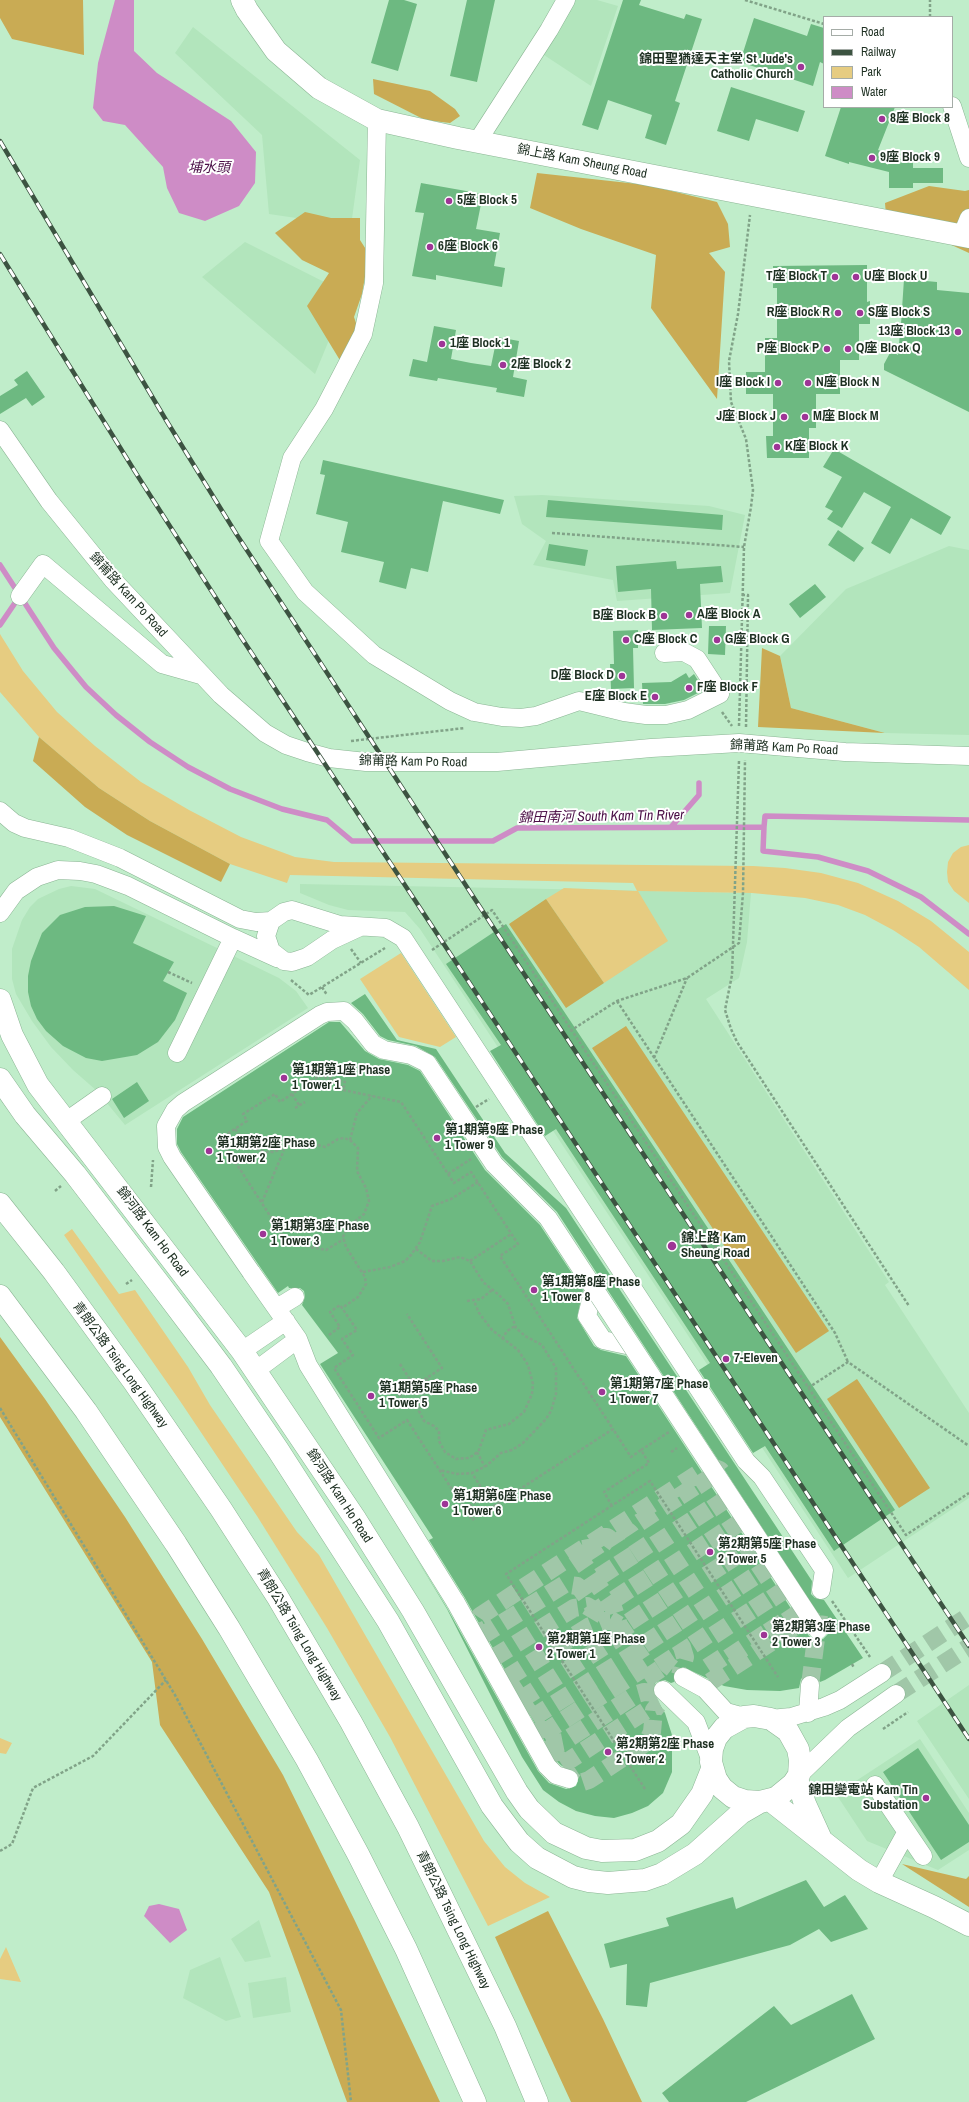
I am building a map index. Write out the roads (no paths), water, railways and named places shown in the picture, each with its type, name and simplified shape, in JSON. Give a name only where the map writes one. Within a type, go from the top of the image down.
[{"type":"main road","name":"錦上路 Kam Sheung Road","points":[[242,0],[247,10],[276,51],[319,88],[378,120],[477,142],[967,230]]},
{"type":"main road","name":"錦河路 Kam Ho Road","points":[[0,1000],[12,1035],[28,1068],[65,1122],[94,1157],[255,1370],[356,1520],[413,1611],[517,1792],[541,1822],[554,1833],[586,1848],[620,1852],[647,1847],[681,1824],[702,1794],[712,1765]]},
{"type":"main road","name":"錦河路 Kam Ho Road","points":[[0,1079],[25,1115],[160,1285],[221,1366],[278,1450],[388,1621],[492,1806],[519,1842],[537,1858],[573,1877],[589,1881],[608,1883],[645,1880],[662,1874],[694,1854],[730,1822],[750,1807],[765,1801]]},
{"type":"main road","name":"青朗公路 Tsing Long Highway","points":[[0,1204],[54,1272],[134,1382],[222,1509],[280,1603],[351,1722],[408,1827],[502,2019],[537,2102]]},
{"type":"main road","points":[[0,1296],[86,1411],[176,1544],[229,1628],[307,1760],[358,1854],[406,1948],[475,2102]]},
{"type":"main road","points":[[798,1777],[786,1791],[765,1801],[745,1802],[733,1797],[722,1788],[716,1779],[712,1765],[712,1749],[716,1738],[724,1728],[744,1717],[754,1716],[771,1719],[788,1731],[794,1738],[800,1760],[798,1777],[805,1804],[820,1838]]},
{"type":"main road","points":[[765,1801],[820,1838],[838,1855],[879,1882],[934,1906],[969,1925]]},
{"type":"street","points":[[477,142],[549,30],[566,0]]},
{"type":"street","points":[[953,108],[969,158]]},
{"type":"street","points":[[378,120],[374,283],[363,334],[324,409],[292,458],[270,541],[305,592],[374,654],[450,701],[474,712],[502,717],[522,718],[536,716],[579,702],[624,712],[646,715],[666,715],[720,702],[697,659],[684,652],[664,653]]},
{"type":"street","name":"錦莆路 Kam Po Road","points":[[0,430],[22,464],[81,542],[113,580],[202,676],[245,718],[265,733],[286,745],[307,752],[345,760],[366,762],[496,762],[651,748],[742,744],[845,752],[969,756]]},
{"type":"street","points":[[20,596],[43,564],[162,664],[202,676]]},
{"type":"street","points":[[0,811],[14,823],[25,828],[69,838],[120,858],[240,919],[256,922],[271,921],[284,912],[292,910],[335,924],[386,928],[410,948],[746,1461],[762,1477],[824,1570],[822,1588]]},
{"type":"street","points":[[0,913],[16,891],[37,877],[58,870],[80,871],[96,874],[128,886],[233,938],[284,961],[300,961],[332,940],[360,927]]},
{"type":"street","points":[[308,915],[313,921],[317,931],[317,944],[313,952]]},
{"type":"street","points":[[271,921],[266,936],[268,944],[271,951],[284,961]]},
{"type":"street","points":[[177,1053],[233,938]]},
{"type":"street","points":[[570,1779],[556,1775],[547,1766],[456,1603],[308,1365],[298,1339],[172,1157],[167,1147],[166,1126],[175,1110],[183,1103],[320,1015],[336,1010],[344,1011],[350,1015],[373,1044],[384,1050],[411,1054],[426,1063],[494,1164],[548,1218],[818,1630]]},
{"type":"street","points":[[65,1122],[102,1096]]},
{"type":"street","points":[[242,1351],[281,1315],[295,1297]]},
{"type":"street","points":[[255,1370],[298,1339]]},
{"type":"street","points":[[771,1719],[808,1713],[840,1700],[882,1672]]},
{"type":"street","points":[[683,1677],[700,1686],[710,1688],[726,1712],[744,1717]]},
{"type":"street","points":[[808,1713],[810,1685]]},
{"type":"street","points":[[798,1777],[848,1728],[896,1694]]},
{"type":"street","points":[[661,1696],[679,1704],[696,1722],[712,1765]]},
{"type":"street","points":[[875,1785],[906,1833],[923,1856]]},
{"type":"street","points":[[879,1882],[906,1833]]},
{"type":"water","name":"埔水頭","points":[[115,0],[134,0],[134,51],[157,73],[231,121],[256,152],[255,183],[239,206],[205,221],[179,213],[167,188],[163,167],[125,125],[103,121],[93,108],[98,63]]},
{"type":"water","points":[[159,1904],[179,1909],[187,1930],[170,1943],[144,1916],[149,1906]]},
{"type":"waterway","name":"錦田南河 South Kam Tin River","points":[[0,565],[54,648],[86,687],[116,715],[150,742],[188,767],[230,789],[282,809],[327,820],[352,841],[493,841],[517,828],[764,827],[765,816],[969,820]]},
{"type":"waterway","points":[[0,625],[19,597]]},
{"type":"waterway","points":[[671,827],[699,795],[699,783]]},
{"type":"waterway","points":[[764,827],[763,851],[818,857],[868,871],[921,897],[969,934]]},
{"type":"tunnel","points":[[482,1641],[474,1625],[480,1616],[705,1469],[715,1468],[720,1470],[724,1475]]},
{"type":"tunnel","points":[[699,1474],[799,1625]]},
{"type":"tunnel","points":[[682,1484],[781,1636]]},
{"type":"tunnel","points":[[665,1495],[764,1647]]},
{"type":"tunnel","points":[[642,1510],[741,1661]]},
{"type":"tunnel","points":[[616,1527],[623,1527],[630,1533],[722,1673]]},
{"type":"tunnel","points":[[601,1537],[607,1537],[615,1543],[682,1647],[685,1657],[680,1675]]},
{"type":"tunnel","points":[[583,1549],[588,1548],[593,1551],[668,1665],[683,1677]]},
{"type":"tunnel","points":[[576,1553],[613,1607],[619,1625],[663,1690]]},
{"type":"tunnel","points":[[480,1637],[565,1584],[577,1586],[581,1589],[597,1612]]},
{"type":"tunnel","points":[[710,1682],[808,1618],[812,1609],[810,1602]]},
{"type":"tunnel","points":[[493,1658],[574,1608],[587,1606],[619,1625]]},
{"type":"tunnel","points":[[810,1685],[819,1615]]},
{"type":"tunnel","points":[[882,1673],[969,1616]]},
{"type":"tunnel","points":[[507,1678],[590,1626],[602,1621],[610,1621]]},
{"type":"tunnel","points":[[520,1700],[625,1633]]},
{"type":"tunnel","points":[[896,1694],[969,1647]]},
{"type":"tunnel","points":[[532,1718],[637,1652]]},
{"type":"tunnel","points":[[542,1734],[647,1666]]},
{"type":"tunnel","points":[[506,1677],[572,1780],[577,1784],[589,1780],[647,1742],[652,1732],[654,1710],[658,1705]]},
{"type":"tunnel","points":[[546,1740],[553,1744],[563,1742],[637,1694],[644,1692],[657,1693]]},
{"type":"tunnel","points":[[562,1765],[647,1710],[660,1704]]},
{"type":"railway","points":[[0,141],[166,420],[237,535],[495,930],[969,1646]]},
{"type":"railway","points":[[0,254],[139,478],[241,637],[969,1739]]},
{"type":"place","name":"錦田聖猶達天主堂 St Jude's Catholic Church","points":[[801,67]]},
{"type":"place","name":"8座 Block 8","points":[[882,119]]},
{"type":"place","name":"9座 Block 9","points":[[872,158]]},
{"type":"place","name":"5座 Block 5","points":[[449,201]]},
{"type":"place","name":"6座 Block 6","points":[[430,247]]},
{"type":"place","name":"T座 Block T","points":[[835,277]]},
{"type":"place","name":"U座 Block U","points":[[856,277]]},
{"type":"place","name":"R座 Block R","points":[[838,313]]},
{"type":"place","name":"S座 Block S","points":[[860,313]]},
{"type":"place","name":"13座 Block 13","points":[[958,332]]},
{"type":"place","name":"1座 Block 1","points":[[442,344]]},
{"type":"place","name":"P座 Block P","points":[[827,349]]},
{"type":"place","name":"Q座 Block Q","points":[[848,349]]},
{"type":"place","name":"2座 Block 2","points":[[503,365]]},
{"type":"place","name":"I座 Block I","points":[[778,383]]},
{"type":"place","name":"N座 Block N","points":[[808,383]]},
{"type":"place","name":"J座 Block J","points":[[784,417]]},
{"type":"place","name":"M座 Block M","points":[[805,417]]},
{"type":"place","name":"K座 Block K","points":[[777,447]]},
{"type":"place","name":"A座 Block A","points":[[689,615]]},
{"type":"place","name":"B座 Block B","points":[[664,616]]},
{"type":"place","name":"C座 Block C","points":[[626,640]]},
{"type":"place","name":"G座 Block G","points":[[717,640]]},
{"type":"place","name":"D座 Block D","points":[[622,676]]},
{"type":"place","name":"F座 Block F","points":[[689,688]]},
{"type":"place","name":"E座 Block E","points":[[655,697]]},
{"type":"place","name":"第1期第1座 Phase 1 Tower 1","points":[[284,1078]]},
{"type":"place","name":"第1期第9座 Phase 1 Tower 9","points":[[437,1138]]},
{"type":"place","name":"第1期第2座 Phase 1 Tower 2","points":[[209,1151]]},
{"type":"place","name":"第1期第3座 Phase 1 Tower 3","points":[[263,1234]]},
{"type":"place","name":"錦上路 Kam Sheung Road","points":[[672,1246]]},
{"type":"place","name":"第1期第8座 Phase 1 Tower 8","points":[[534,1290]]},
{"type":"place","name":"7-Eleven","points":[[726,1359]]},
{"type":"place","name":"第1期第7座 Phase 1 Tower 7","points":[[602,1392]]},
{"type":"place","name":"第1期第5座 Phase 1 Tower 5","points":[[371,1396]]},
{"type":"place","name":"第1期第6座 Phase 1 Tower 6","points":[[445,1504]]},
{"type":"place","name":"第2期第5座 Phase 2 Tower 5","points":[[710,1552]]},
{"type":"place","name":"第2期第3座 Phase 2 Tower 3","points":[[764,1635]]},
{"type":"place","name":"第2期第1座 Phase 2 Tower 1","points":[[539,1647]]},
{"type":"place","name":"第2期第2座 Phase 2 Tower 2","points":[[608,1752]]},
{"type":"place","name":"錦田變電站 Kam Tin Substation","points":[[926,1798]]}]
